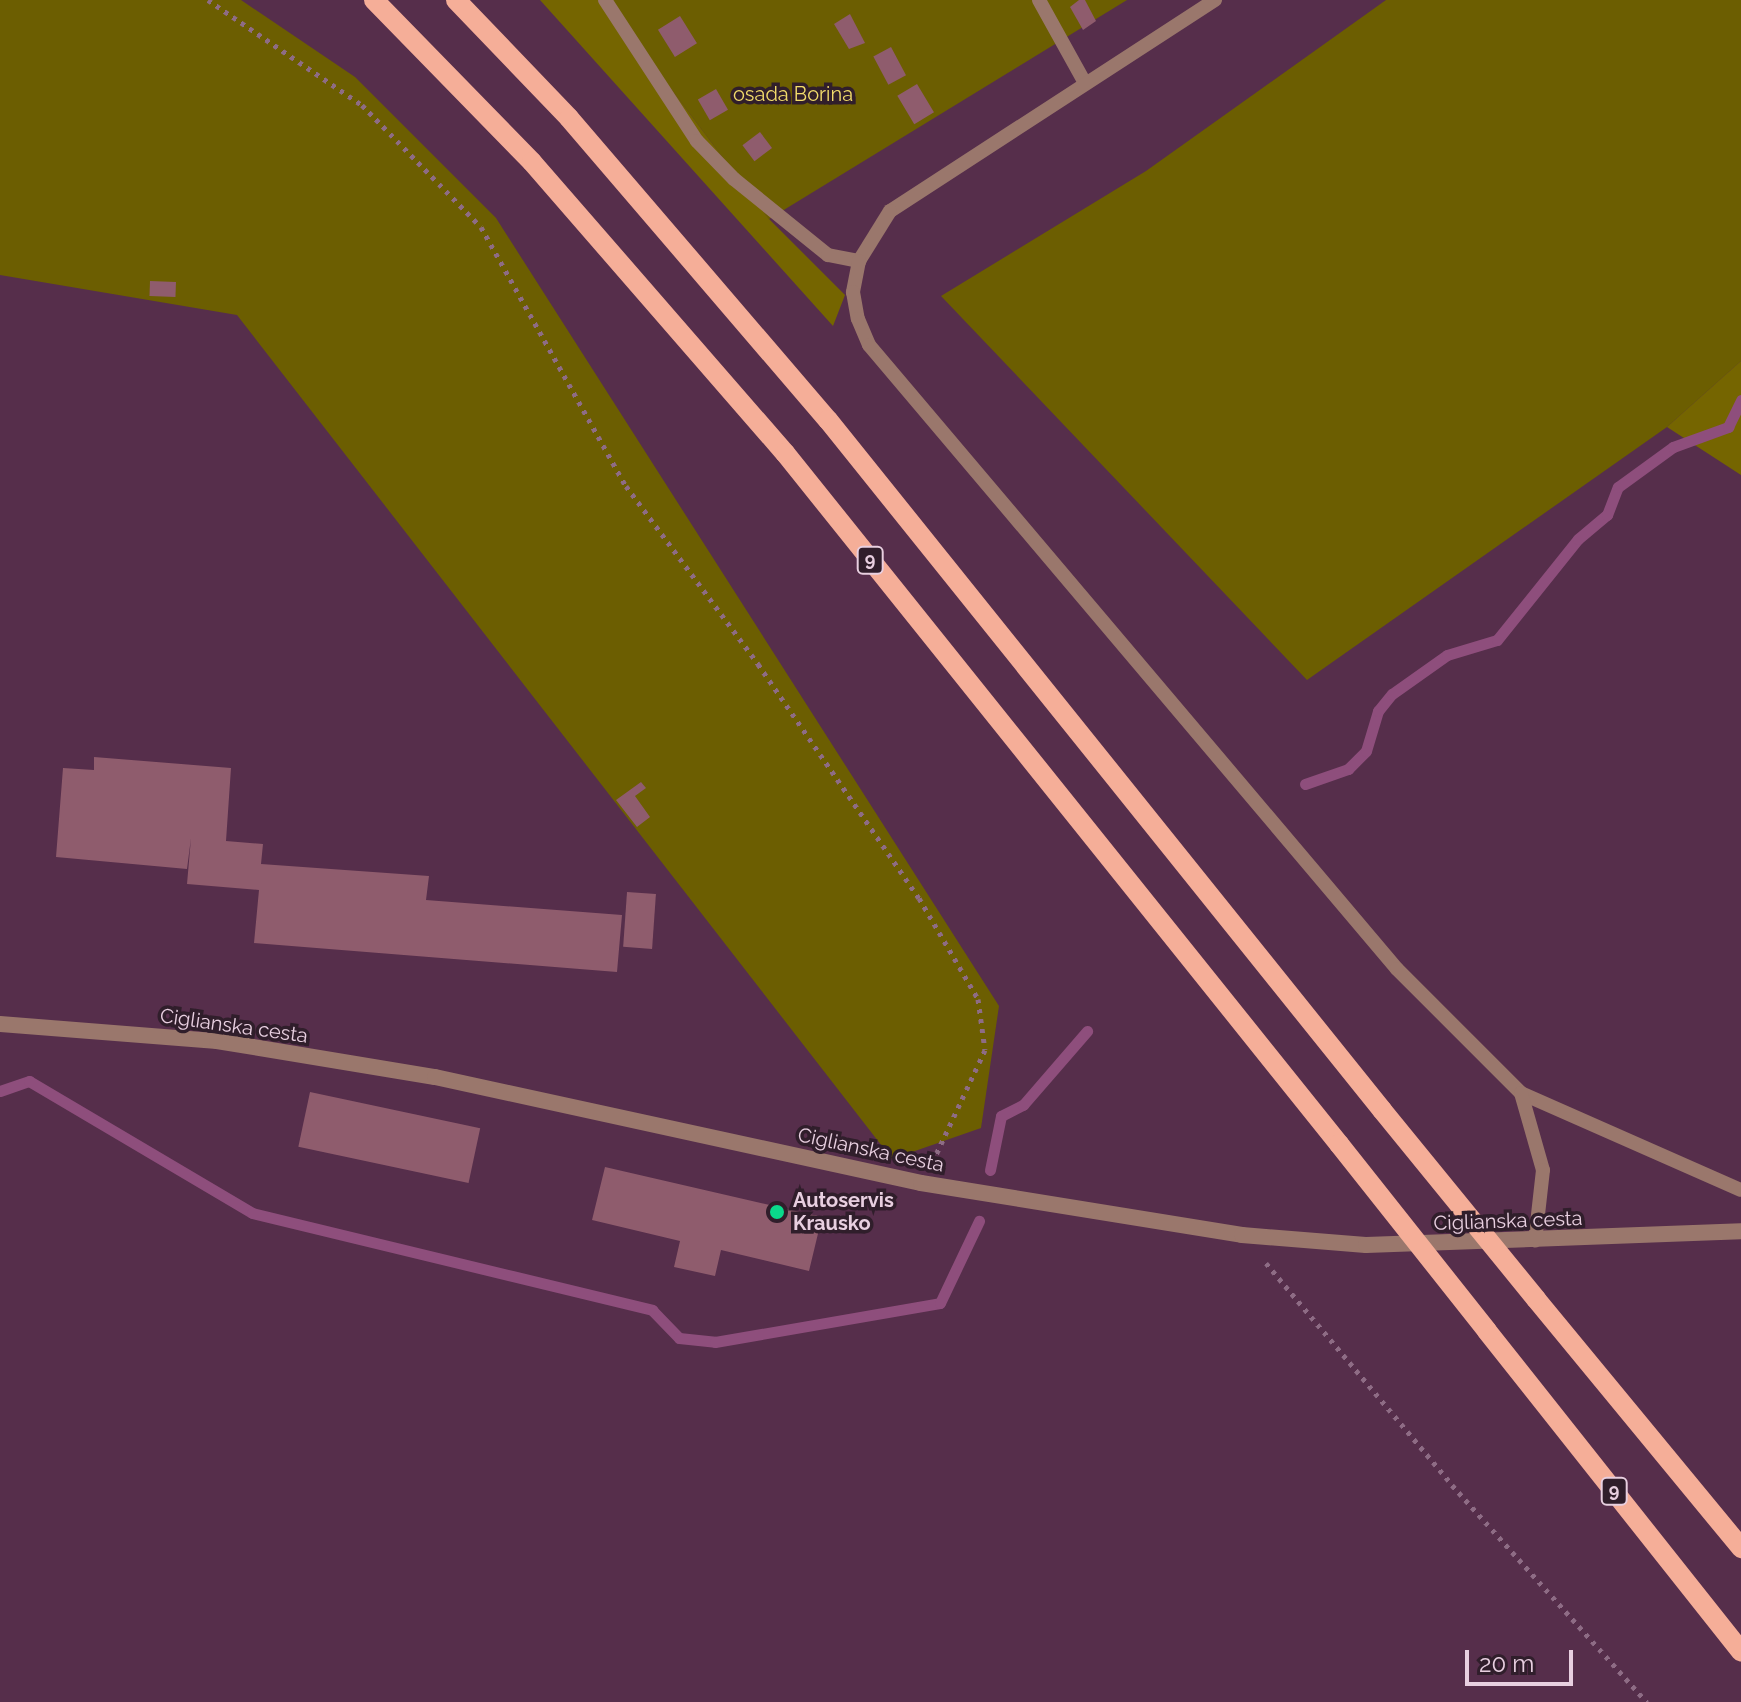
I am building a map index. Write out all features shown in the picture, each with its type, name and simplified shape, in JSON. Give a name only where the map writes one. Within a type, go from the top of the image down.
[{"type":"main road","name":"9","points":[[374,0],[532,162],[785,453],[1741,1652]]},
{"type":"main road","points":[[456,0],[569,118],[818,408],[1382,1110],[1741,1548]]},
{"type":"street","name":"Ciglianska cesta","points":[[0,1024],[217,1041],[435,1077],[921,1183],[1242,1235],[1366,1245],[1741,1231]]},
{"type":"lane","points":[[605,0],[652,78],[725,170],[828,255],[859,261]]},
{"type":"lane","points":[[1039,0],[1085,83]]},
{"type":"lane","points":[[1215,0],[914,191],[890,211],[859,261],[853,292],[869,345],[1397,969],[1521,1093],[1741,1190]]},
{"type":"lane","points":[[1521,1093],[1543,1170],[1535,1241]]},
{"type":"path","points":[[208,0],[362,105],[481,227],[626,486],[758,664],[919,898],[978,999],[985,1050],[953,1127],[921,1183]]},
{"type":"path","points":[[1242,1235],[1452,1485],[1647,1702]]},
{"type":"green space","points":[[0,0],[241,0],[355,77],[496,218],[999,1006],[981,1128],[892,1159],[237,315],[0,275]]},
{"type":"green space","name":"osada Borina","points":[[604,0],[1127,0],[769,219]]},
{"type":"green space","points":[[1386,0],[1741,0],[1741,361],[1667,427],[1307,680],[941,296],[1146,171]]},
{"type":"shaded area","points":[[540,0],[604,0],[769,219],[845,295],[833,326]]},
{"type":"shaded area","points":[[1741,361],[1741,475],[1667,427]]},
{"type":"building","points":[[1079,0],[1085,0],[1096,21],[1083,30],[1070,7]]},
{"type":"building","points":[[850,14],[865,43],[849,49],[834,24]]},
{"type":"building","points":[[680,16],[697,43],[675,57],[658,30]]},
{"type":"building","points":[[891,47],[906,75],[888,85],[873,56]]},
{"type":"building","points":[[917,84],[934,112],[914,124],[897,96]]},
{"type":"building","points":[[716,89],[728,110],[710,120],[698,100]]},
{"type":"building","points":[[760,132],[772,148],[754,161],[742,145]]},
{"type":"building","points":[[150,281],[176,282],[175,297],[149,296]]},
{"type":"building","points":[[94,757],[231,768],[226,841],[263,844],[261,864],[429,876],[426,900],[622,915],[617,972],[254,943],[259,890],[187,884],[191,838],[187,869],[56,857],[63,768],[94,770]]},
{"type":"building","points":[[641,782],[646,788],[635,796],[650,817],[637,827],[616,800]]},
{"type":"building","points":[[627,892],[656,894],[652,949],[623,947]]},
{"type":"building","points":[[310,1092],[480,1128],[469,1183],[298,1147]]},
{"type":"building","points":[[605,1167],[822,1217],[809,1271],[721,1250],[715,1276],[674,1267],[680,1241],[592,1220]]},
{"type":"waterway","points":[[1305,784],[1348,769],[1366,751],[1378,711],[1392,694],[1447,655],[1497,640],[1578,539],[1607,515],[1618,487],[1673,447],[1728,427],[1741,400]]},
{"type":"waterway","points":[[990,1170],[1001,1116],[1023,1105],[1087,1031]]},
{"type":"waterway","points":[[0,1091],[29,1081],[252,1213],[652,1310],[679,1338],[715,1342],[940,1303],[979,1221]]},
{"type":"place","name":"Autoservis Krausko","points":[[777,1212]]}]
